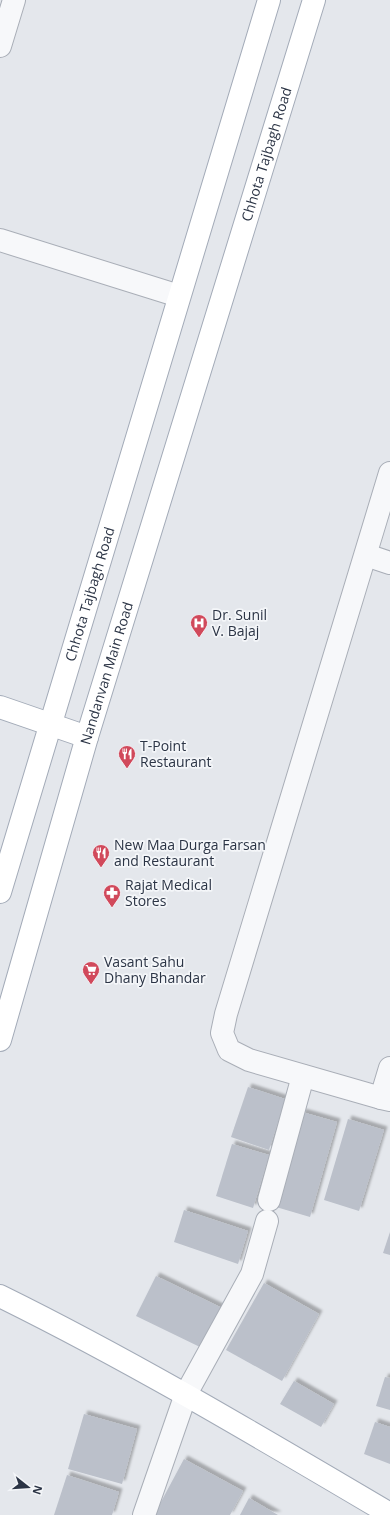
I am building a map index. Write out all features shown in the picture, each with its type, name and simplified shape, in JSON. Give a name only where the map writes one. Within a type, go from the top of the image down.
[{"type":"main road","name":"Chhota Tajbagh Road","points":[[0,892],[52,725],[269,0]]},
{"type":"main road","name":"Chhota Tajbagh Road","points":[[218,308],[314,0]]},
{"type":"main road","name":"Nandanvan Main Road","points":[[0,1040],[87,737],[218,308]]},
{"type":"main road","points":[[0,707],[87,737]]},
{"type":"main road","points":[[0,1296],[82,1336],[134,1367],[186,1394],[390,1514]]},
{"type":"street","points":[[0,46],[14,0]]},
{"type":"street","points":[[0,240],[180,296]]},
{"type":"street","points":[[390,473],[226,1014],[222,1033],[229,1050],[249,1060],[385,1099],[390,1068]]},
{"type":"street","points":[[366,555],[390,563]]},
{"type":"street","points":[[269,1200],[303,1076]]},
{"type":"street","points":[[144,1515],[186,1394],[252,1274],[267,1221]]},
{"type":"building","points":[[248,1087],[285,1099],[269,1150],[231,1137]]},
{"type":"building","points":[[302,1112],[337,1122],[310,1217],[276,1207]]},
{"type":"building","points":[[348,1119],[384,1130],[359,1211],[324,1200]]},
{"type":"building","points":[[232,1144],[269,1155],[253,1208],[216,1196]]},
{"type":"building","points":[[184,1210],[248,1231],[238,1264],[174,1242]]},
{"type":"building","points":[[390,1232],[390,1255],[383,1253]]},
{"type":"building","points":[[156,1276],[222,1308],[202,1348],[136,1316]]},
{"type":"building","points":[[264,1283],[319,1314],[282,1381],[226,1350]]},
{"type":"building","points":[[385,1377],[390,1378],[390,1410],[376,1406]]},
{"type":"building","points":[[294,1381],[334,1404],[321,1427],[280,1404]]},
{"type":"building","points":[[84,1414],[137,1429],[122,1484],[68,1469]]},
{"type":"building","points":[[375,1422],[390,1427],[390,1464],[364,1454]]},
{"type":"building","points":[[184,1459],[243,1491],[230,1515],[154,1515]]},
{"type":"building","points":[[67,1475],[119,1492],[112,1515],[54,1515]]},
{"type":"building","points":[[249,1498],[278,1515],[240,1515]]},
{"type":"place","name":"Dr. Sunil V. Bajaj","points":[[199,638]]},
{"type":"place","name":"T-Point Restaurant","points":[[127,769]]},
{"type":"place","name":"New Maa Durga Farsan and Restaurant","points":[[101,868]]},
{"type":"place","name":"Rajat Medical Stores","points":[[112,908]]},
{"type":"place","name":"Vasant Sahu Dhany Bhandar","points":[[91,985]]}]
